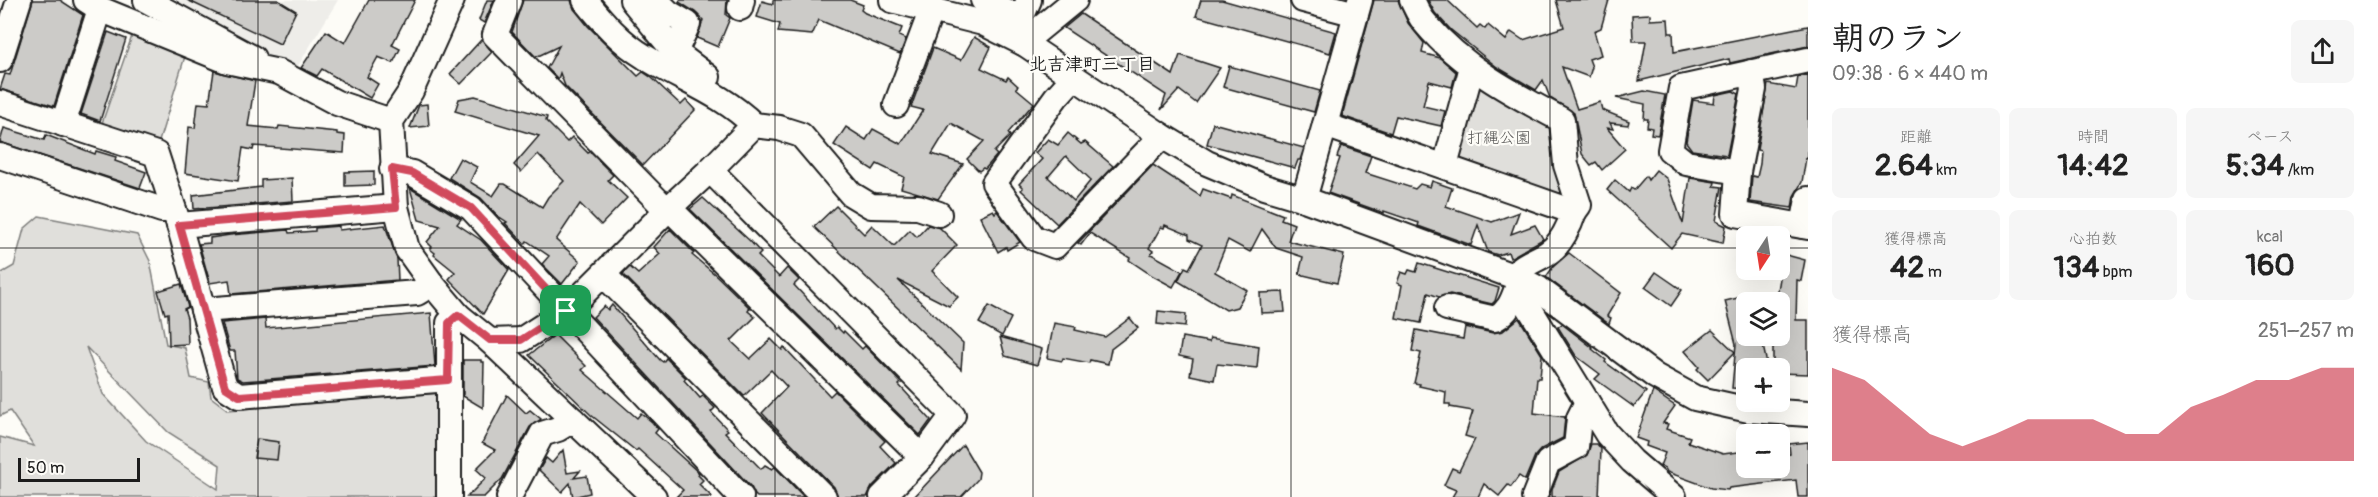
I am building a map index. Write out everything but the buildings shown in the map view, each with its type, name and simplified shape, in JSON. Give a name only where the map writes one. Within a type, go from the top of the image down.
[{"type":"street","points":[[0,60],[19,0]]},
{"type":"street","points":[[146,0],[253,57],[253,66]]},
{"type":"street","points":[[452,0],[411,91],[391,121],[396,207],[407,249],[458,315],[490,340],[654,497]]},
{"type":"street","points":[[509,0],[495,35],[659,202],[669,208],[922,457]]},
{"type":"street","points":[[585,0],[610,30],[644,57],[735,107],[754,125],[779,128],[801,135],[850,194],[871,206],[918,207],[939,214]]},
{"type":"street","points":[[632,0],[675,52],[724,90],[719,98]]},
{"type":"street","points":[[656,0],[669,13],[688,24],[675,52]]},
{"type":"street","points":[[892,0],[931,5],[983,23],[1025,44],[1162,136],[1208,163],[1264,187],[1304,199],[1539,290],[1666,384],[1695,398],[1749,410],[1808,414]]},
{"type":"street","points":[[983,0],[1021,18],[1029,0]]},
{"type":"street","points":[[1025,44],[1031,36],[1075,0]]},
{"type":"street","points":[[1303,0],[1358,7],[1304,199]]},
{"type":"street","points":[[1412,0],[1425,23],[1472,67],[1502,88],[1562,120],[1566,165],[1579,205],[1570,224],[1552,251],[1518,268],[1511,304],[1503,314],[1495,319],[1447,308]]},
{"type":"street","points":[[63,124],[93,5],[227,61],[279,72],[337,103],[391,121]]},
{"type":"street","points":[[896,105],[931,5]]},
{"type":"street","points":[[1738,172],[1686,163],[1670,150],[1681,88],[1808,60]]},
{"type":"street","points":[[1445,166],[1472,67]]},
{"type":"street","points":[[1752,72],[1754,89],[1738,172],[1735,214],[1806,226],[1808,199]]},
{"type":"street","points":[[1074,77],[1056,97],[994,183],[1035,238],[1055,246],[1162,136]]},
{"type":"street","points":[[0,103],[156,154],[177,218],[225,387],[239,396],[448,380]]},
{"type":"street","points":[[490,340],[521,340],[566,311],[754,125]]},
{"type":"street","points":[[1325,125],[1574,212]]},
{"type":"street","points":[[0,156],[162,210],[177,218],[396,207]]},
{"type":"street","points":[[392,169],[412,173],[471,208],[741,497]]},
{"type":"street","points":[[711,170],[953,415],[922,457],[882,497]]},
{"type":"street","points":[[604,275],[824,497]]},
{"type":"street","points":[[1516,281],[1607,434],[1632,461],[1674,497]]},
{"type":"street","points":[[203,310],[417,292],[432,284]]},
{"type":"street","points":[[449,497],[449,323],[458,315]]},
{"type":"street","points":[[1534,497],[1548,462],[1576,447],[1580,418],[1587,402]]},
{"type":"street","points":[[509,497],[542,434],[573,420]]},
{"type":"shaded area","points":[[166,0],[338,0],[296,69],[277,61]]},
{"type":"green space","points":[[133,33],[186,53],[157,148],[100,129]]},
{"type":"green space","name":"打縄公園","points":[[1473,80],[1552,119],[1571,201],[1453,165]]},
{"type":"green space","points":[[39,216],[137,235],[150,261],[166,344],[185,348],[191,378],[209,382],[211,397],[228,410],[440,393],[444,497],[0,497],[0,437],[34,446],[10,411],[0,416],[0,274],[14,266],[24,229]],"holes":[[[86,347],[168,432],[220,465],[218,489],[146,441],[103,394]]]},
{"type":"district","name":"北吉津町三丁目","points":[[1092,64]]},
{"type":"route","points":[[392,169],[412,173],[471,208],[566,311],[521,340],[490,340],[458,315],[449,323],[448,380],[239,396],[225,387],[179,225],[396,207],[392,169]]}]
